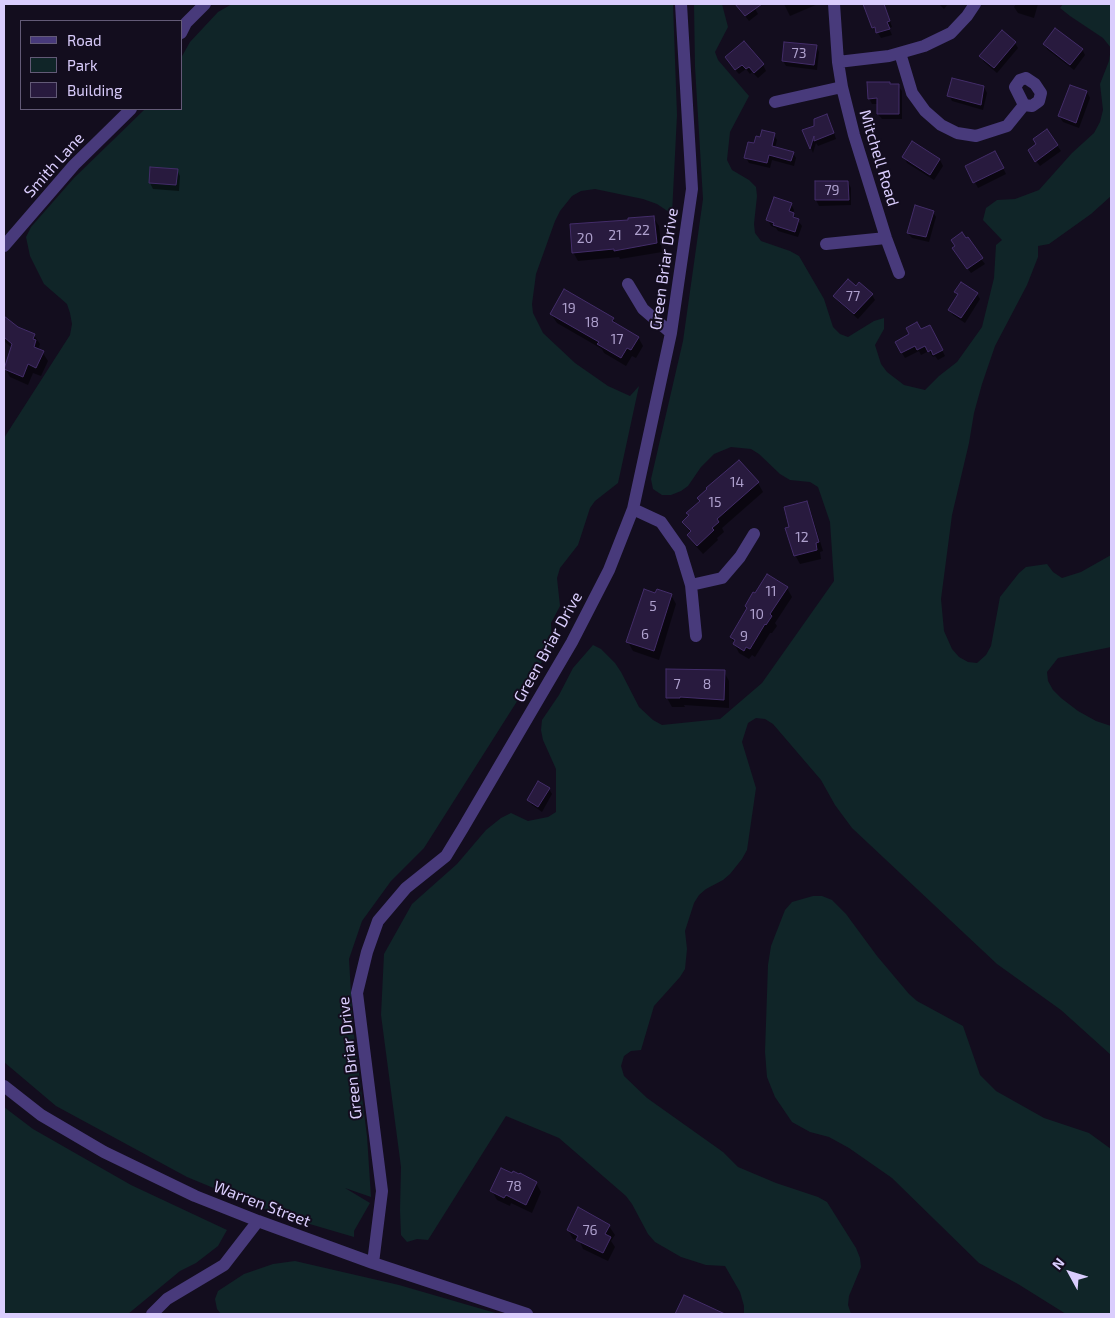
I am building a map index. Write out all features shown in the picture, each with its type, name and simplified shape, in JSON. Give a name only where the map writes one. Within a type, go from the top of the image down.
[{"type":"street","points":[[182,31],[186,23],[206,4]]},
{"type":"street","name":"Green Briar Drive","points":[[373,1263],[382,1191],[357,993],[367,952],[378,921],[406,888],[446,856],[463,828],[572,642],[609,570],[633,508],[671,333],[692,189],[681,4]]},
{"type":"street","name":"Mitchell Road","points":[[834,4],[838,62],[842,87],[854,135],[886,238],[899,273]]},
{"type":"street","points":[[838,62],[889,56],[924,46],[951,33],[975,4]]},
{"type":"street","points":[[900,53],[912,93],[925,111],[941,125],[957,133],[976,136],[1007,126],[1024,105]]},
{"type":"street","points":[[775,102],[842,87]]},
{"type":"street","name":"Smith Lane","points":[[4,246],[74,165],[129,110]]},
{"type":"street","points":[[826,244],[886,238]]},
{"type":"street","points":[[628,284],[643,309],[671,333]]},
{"type":"street","points":[[633,508],[662,522],[680,549],[691,586],[696,636]]},
{"type":"street","points":[[691,586],[722,578],[740,557],[754,534]]},
{"type":"street","name":"Warren Street","points":[[4,1086],[41,1115],[104,1152],[195,1196],[373,1263],[527,1314]]},
{"type":"street","points":[[152,1314],[167,1300],[224,1265],[258,1221]]},
{"type":"green space","points":[[232,4],[673,4],[677,115],[672,214],[657,204],[643,199],[595,189],[581,191],[572,196],[555,221],[536,274],[532,304],[533,313],[543,333],[575,363],[608,386],[630,396],[639,386],[618,483],[595,501],[590,508],[578,545],[560,568],[557,578],[560,606],[551,623],[552,646],[424,848],[391,881],[362,921],[349,959],[353,1027],[367,1136],[371,1197],[345,1188],[370,1203],[354,1231],[354,1237],[279,1215],[187,1177],[56,1106],[4,1062],[4,438],[70,335],[72,324],[67,304],[44,284],[30,256],[26,237],[31,227],[74,178],[144,110],[182,110],[182,56],[190,42],[218,12]]},
{"type":"green space","points":[[694,4],[722,4],[728,27],[715,52],[718,60],[749,96],[730,132],[727,160],[732,170],[749,180],[756,187],[755,233],[761,241],[799,256],[824,299],[833,327],[840,334],[848,337],[874,321],[884,318],[884,329],[875,345],[881,364],[887,372],[904,385],[925,390],[957,362],[982,327],[994,278],[996,245],[1002,240],[983,220],[986,208],[997,200],[1015,199],[1039,190],[1072,153],[1094,133],[1100,122],[1103,110],[1100,84],[1109,61],[1111,48],[1111,196],[1091,214],[1049,244],[1038,246],[1038,257],[1027,285],[995,346],[974,413],[952,515],[941,599],[944,631],[952,649],[959,657],[968,662],[977,663],[986,655],[991,646],[1000,597],[1026,567],[1047,564],[1053,572],[1062,578],[1081,572],[1111,555],[1111,647],[1058,658],[1047,672],[1048,681],[1061,698],[1078,711],[1096,721],[1111,726],[1111,1055],[1061,1010],[997,964],[852,828],[835,805],[821,780],[773,724],[765,719],[756,718],[748,723],[742,742],[756,788],[747,850],[730,874],[706,889],[694,903],[685,931],[687,949],[685,969],[654,1006],[641,1050],[631,1051],[624,1056],[621,1066],[624,1076],[647,1098],[723,1152],[738,1167],[827,1202],[856,1248],[860,1258],[861,1267],[849,1296],[848,1305],[851,1314],[744,1314],[740,1292],[725,1266],[706,1265],[681,1257],[655,1242],[648,1234],[626,1196],[559,1138],[506,1116],[428,1240],[417,1239],[407,1242],[401,1235],[401,1167],[381,1015],[384,954],[412,904],[457,864],[486,830],[501,818],[511,813],[528,821],[548,817],[556,812],[556,769],[543,740],[542,720],[559,695],[573,668],[593,645],[601,649],[615,663],[639,707],[653,720],[662,725],[720,719],[762,683],[834,581],[830,522],[818,487],[810,482],[790,480],[780,474],[751,449],[731,447],[714,454],[701,467],[688,486],[681,491],[671,495],[662,495],[653,489],[651,479],[683,341],[703,199],[695,67]]},
{"type":"green space","points":[[1063,4],[1111,4],[1111,48],[1103,38],[1060,8]]},
{"type":"green space","points":[[813,896],[822,896],[832,900],[846,914],[877,956],[917,1001],[963,1026],[980,1075],[996,1091],[1044,1118],[1089,1133],[1111,1149],[1111,1314],[1066,1314],[1018,1284],[979,1263],[892,1178],[849,1148],[829,1137],[810,1132],[792,1122],[775,1097],[767,1077],[765,1052],[768,965],[771,946],[785,910],[792,902]]},
{"type":"green space","points":[[4,1107],[33,1129],[131,1185],[227,1230],[218,1246],[196,1263],[180,1271],[128,1314],[4,1314]]},
{"type":"green space","points":[[295,1261],[399,1285],[499,1314],[221,1314],[217,1309],[215,1299],[218,1291],[244,1274],[273,1264]]},
{"type":"building","points":[[735,4],[762,4],[745,16]]},
{"type":"building","points":[[863,4],[884,4],[890,21],[887,22],[890,29],[876,33],[875,27],[872,28]]},
{"type":"building","points":[[1055,28],[1083,49],[1070,65],[1043,44]]},
{"type":"building","points":[[1002,30],[1016,42],[994,68],[979,56]]},
{"type":"building","points":[[744,41],[764,64],[754,73],[749,67],[746,69],[742,65],[735,70],[725,57]]},
{"type":"building","points":[[784,42],[817,45],[814,65],[782,61]]},
{"type":"building","points":[[952,78],[984,86],[981,105],[947,96]]},
{"type":"building","points":[[867,82],[899,84],[899,114],[877,114],[877,98],[868,99]]},
{"type":"building","points":[[1070,85],[1087,91],[1076,123],[1058,116]]},
{"type":"building","points":[[827,114],[834,133],[814,141],[814,136],[810,149],[802,130],[814,126],[814,119]]},
{"type":"building","points":[[1047,129],[1058,145],[1035,162],[1028,150],[1036,144],[1033,139]]},
{"type":"building","points":[[762,130],[775,133],[772,146],[794,152],[791,161],[769,155],[767,163],[744,158],[748,142],[754,143],[756,136],[760,137]]},
{"type":"building","points":[[912,141],[940,159],[930,175],[902,157]]},
{"type":"building","points":[[995,151],[1004,168],[973,183],[965,166]]},
{"type":"building","points":[[150,167],[178,169],[176,185],[149,183]]},
{"type":"building","points":[[815,181],[848,181],[849,200],[815,200]]},
{"type":"building","points":[[774,197],[792,203],[789,211],[794,213],[793,217],[799,219],[795,232],[773,225],[774,223],[766,220]]},
{"type":"building","points":[[915,205],[934,211],[926,237],[907,233]]},
{"type":"building","points":[[654,216],[657,243],[614,251],[614,249],[572,253],[570,224],[628,220],[628,218]]},
{"type":"building","points":[[962,232],[966,238],[968,237],[983,258],[967,269],[952,248],[955,246],[951,240]]},
{"type":"building","points":[[848,279],[856,286],[859,282],[873,294],[854,314],[833,296]]},
{"type":"building","points":[[961,282],[978,293],[961,318],[948,310],[958,294],[954,292]]},
{"type":"building","points":[[564,289],[614,318],[612,321],[639,337],[631,350],[627,348],[621,358],[597,344],[599,342],[550,314]]},
{"type":"building","points":[[4,316],[18,327],[35,334],[33,339],[36,340],[34,347],[44,351],[36,368],[28,364],[23,377],[4,369],[12,344],[4,337]]},
{"type":"building","points":[[917,322],[921,329],[930,325],[943,350],[933,355],[931,350],[928,352],[925,346],[917,350],[915,346],[901,353],[895,342],[909,334],[906,328]]},
{"type":"building","points":[[739,460],[759,482],[717,519],[719,522],[712,528],[714,530],[697,546],[687,535],[691,531],[682,522],[689,515],[686,513],[700,501],[697,498],[706,488]]},
{"type":"building","points":[[807,501],[819,542],[816,543],[817,550],[794,556],[785,528],[789,527],[784,507]]},
{"type":"building","points":[[767,574],[788,587],[770,614],[772,616],[750,649],[746,647],[744,651],[733,644],[735,640],[730,637],[747,608],[745,606],[753,592],[755,593]]},
{"type":"building","points":[[644,589],[655,593],[657,589],[672,594],[654,651],[626,642]]},
{"type":"building","points":[[666,669],[725,670],[724,700],[666,698]]},
{"type":"building","points":[[538,781],[550,788],[538,807],[527,800]]},
{"type":"building","points":[[501,1168],[512,1173],[513,1171],[520,1173],[537,1182],[526,1205],[506,1195],[504,1198],[490,1191]]},
{"type":"building","points":[[578,1207],[610,1225],[605,1234],[611,1237],[603,1253],[576,1240],[578,1236],[567,1230]]},
{"type":"building","points":[[684,1295],[725,1314],[675,1314]]}]
